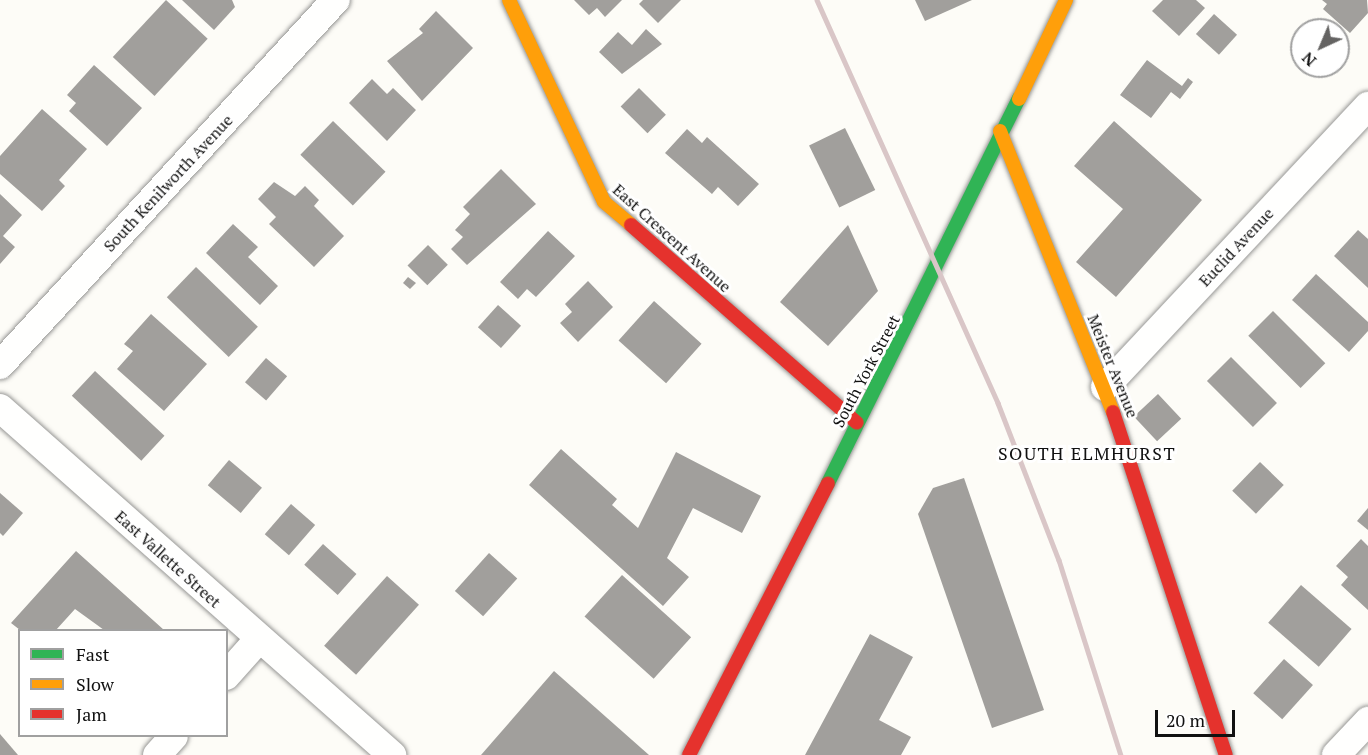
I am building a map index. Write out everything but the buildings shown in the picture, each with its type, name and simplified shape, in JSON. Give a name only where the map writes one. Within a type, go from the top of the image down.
[{"type":"street","name":"South Kenilworth Avenue","points":[[0,365],[336,0]]},
{"type":"street","name":"East Crescent Avenue","points":[[509,0],[604,202],[857,423]]},
{"type":"street","name":"South York Street","points":[[689,755],[857,423],[940,265],[1000,131],[1066,0]]},
{"type":"street","name":"Euclid Avenue","points":[[1105,387],[1368,106]]},
{"type":"street","name":"Meister Avenue","points":[[1000,131],[1105,387],[1175,581],[1226,755]]},
{"type":"street","name":"East Vallette Street","points":[[0,408],[258,640],[392,755]]},
{"type":"street","points":[[228,674],[258,640]]},
{"type":"street","points":[[1336,755],[1368,721]]},
{"type":"street","points":[[157,755],[172,737]]},
{"type":"railway","points":[[817,0],[998,403],[1059,560],[1121,755]]},
{"type":"traffic: fast","points":[[828,483],[1019,99]]},
{"type":"traffic: slow","points":[[509,0],[604,202],[631,225]]},
{"type":"traffic: slow","points":[[1019,99],[1066,0]]},
{"type":"traffic: slow","points":[[1000,131],[1113,412]]},
{"type":"traffic: jam","points":[[631,225],[857,423]]},
{"type":"traffic: jam","points":[[1113,412],[1226,755]]},
{"type":"traffic: jam","points":[[689,755],[828,483]]},
{"type":"district","name":"SOUTH ELMHURST","points":[[1087,453]]}]
